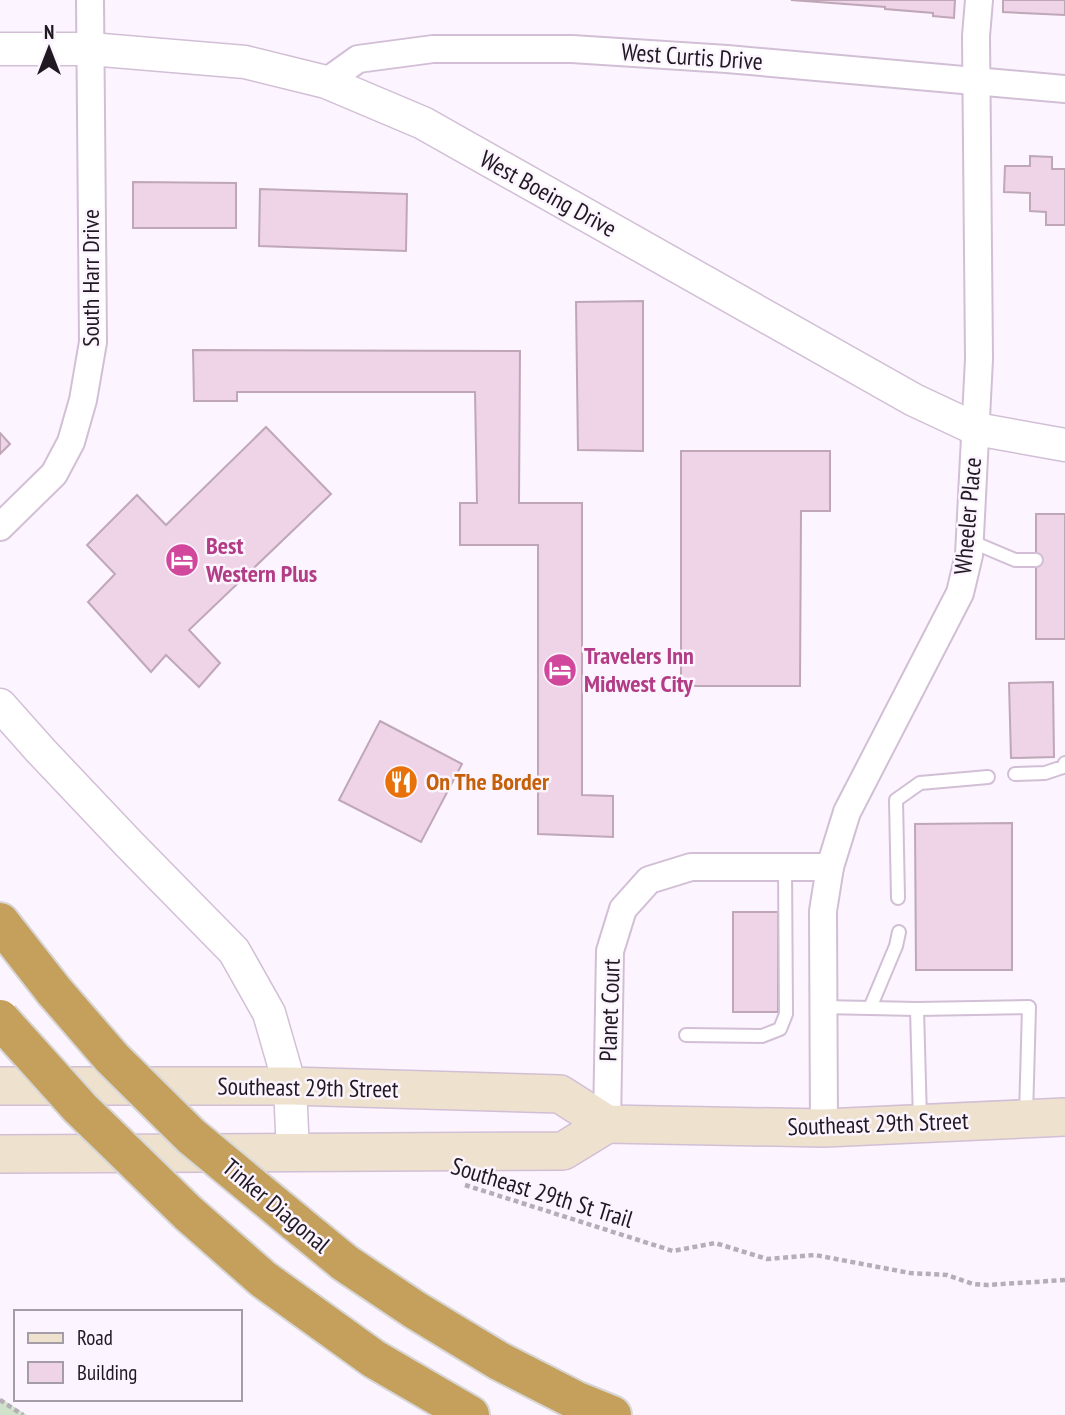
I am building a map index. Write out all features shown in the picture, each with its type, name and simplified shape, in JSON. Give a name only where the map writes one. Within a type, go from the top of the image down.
[{"type":"highway","name":"Tinker Diagonal","points":[[0,922],[112,1058],[191,1136],[345,1263],[499,1361],[575,1400],[612,1415]]},
{"type":"highway","points":[[0,1019],[80,1108],[188,1213],[263,1279],[374,1359],[470,1415]]},
{"type":"main road","name":"Southeast 29th Street","points":[[0,1086],[290,1086],[559,1094],[607,1124],[824,1128],[1065,1117]]},
{"type":"main road","points":[[0,1154],[563,1151],[607,1124]]},
{"type":"street","name":"South Harr Drive","points":[[0,527],[54,474],[71,442],[83,401],[93,342],[90,0]]},
{"type":"street","name":"Wheeler Place","points":[[824,1128],[823,911],[830,867],[847,813],[960,593],[969,555],[979,359],[976,36],[979,0]]},
{"type":"street","name":"West Boeing Drive","points":[[0,49],[90,49],[245,62],[326,82],[423,123],[914,401],[976,429],[1065,445]]},
{"type":"street","name":"West Curtis Drive","points":[[326,82],[358,59],[433,49],[572,49],[727,59],[1065,89]]},
{"type":"street","points":[[0,705],[130,845],[234,951],[269,1013],[290,1086],[293,1153]]},
{"type":"street","name":"Planet Court","points":[[607,1124],[610,951],[623,909],[649,880],[691,867],[830,867]]},
{"type":"lane","points":[[970,541],[1015,560],[1036,560]]},
{"type":"lane","points":[[1015,774],[1045,773],[1063,767],[1065,763]]},
{"type":"lane","points":[[898,898],[896,800],[920,783],[988,777]]},
{"type":"lane","points":[[687,1035],[762,1036],[780,1029],[786,1014],[785,867]]},
{"type":"lane","points":[[870,1008],[896,946],[899,932]]},
{"type":"lane","points":[[822,1007],[1029,1007],[1026,1119]]},
{"type":"lane","points":[[917,1009],[920,1123]]},
{"type":"path","name":"Southeast 29th St Trail","points":[[464,1185],[673,1251],[715,1243],[767,1259],[815,1255],[910,1273],[947,1275],[973,1284],[1065,1280]]},
{"type":"path","points":[[0,1400],[23,1415]]},
{"type":"green space","points":[[0,1398],[27,1415],[0,1415]]},
{"type":"building","points":[[791,0],[955,0],[954,18],[885,7]]},
{"type":"building","points":[[1003,0],[1065,0],[1065,15],[1003,12]]},
{"type":"building","points":[[1030,156],[1052,157],[1052,169],[1065,169],[1065,225],[1046,225],[1046,212],[1030,211],[1030,193],[1004,192],[1005,166],[1030,166]]},
{"type":"building","points":[[133,182],[236,183],[236,228],[133,228]]},
{"type":"building","points":[[260,189],[407,194],[406,251],[259,246]]},
{"type":"building","points":[[643,301],[643,451],[578,450],[576,302]]},
{"type":"building","name":"Travelers Inn Midwest City","points":[[193,350],[520,351],[519,503],[582,503],[582,795],[613,796],[613,837],[538,834],[538,545],[460,545],[460,503],[477,503],[475,392],[237,392],[237,401],[194,401]]},
{"type":"building","name":"Best Western Plus","points":[[266,427],[331,494],[189,630],[220,663],[199,687],[166,655],[151,672],[88,602],[115,574],[87,545],[137,495],[166,525]]},
{"type":"building","points":[[0,433],[10,444],[0,454]]},
{"type":"building","points":[[681,451],[830,451],[830,511],[801,511],[800,686],[681,686]]},
{"type":"building","points":[[1036,514],[1065,514],[1065,639],[1036,639]]},
{"type":"building","points":[[1053,682],[1054,757],[1011,758],[1009,683]]},
{"type":"building","name":"On The Border","points":[[380,721],[462,764],[421,842],[339,800]]},
{"type":"building","points":[[1012,823],[1012,970],[916,970],[915,824]]},
{"type":"building","points":[[733,912],[778,912],[778,1012],[733,1012]]},
{"type":"place","name":"Best Western Plus","points":[[182,560]]},
{"type":"place","name":"Travelers Inn Midwest City","points":[[560,670]]},
{"type":"place","name":"On The Border","points":[[401,782]]}]
